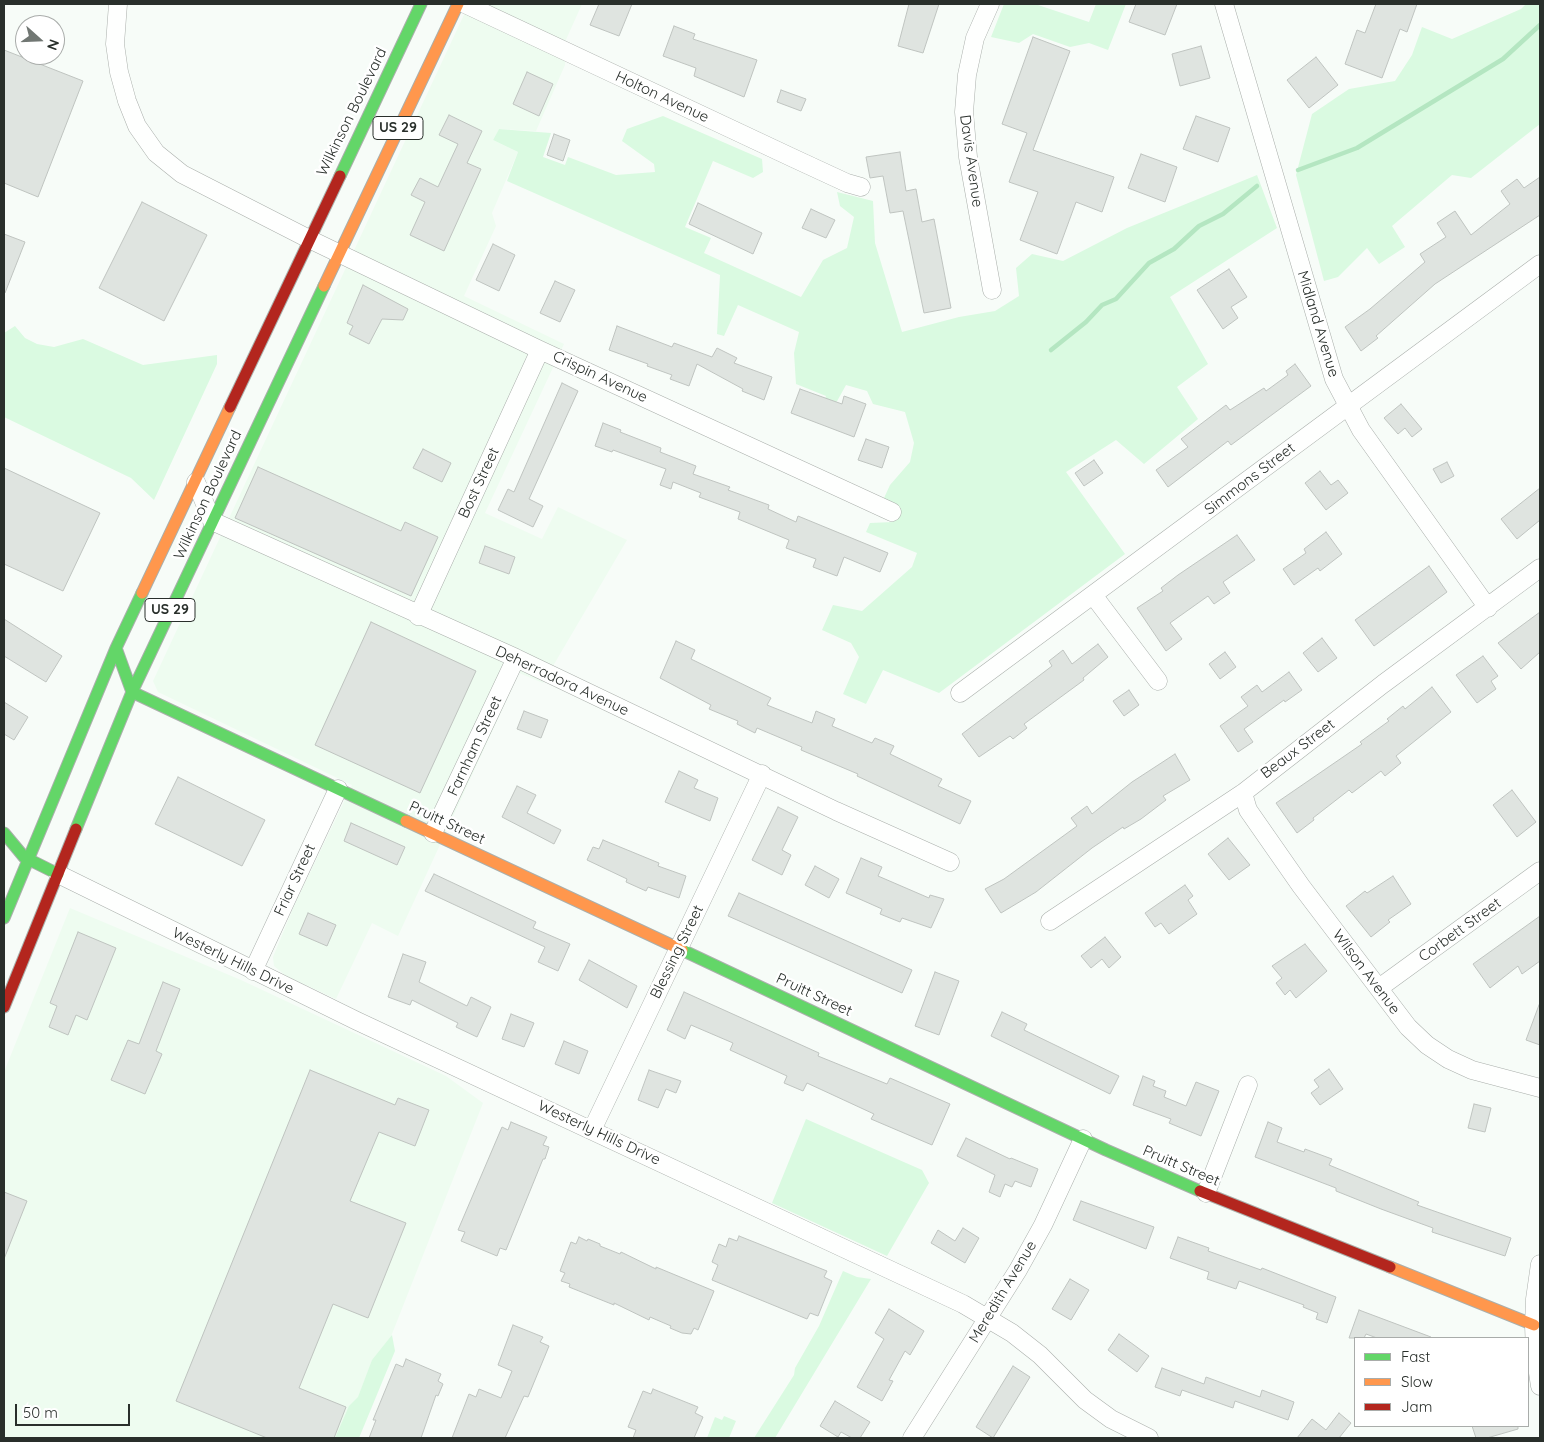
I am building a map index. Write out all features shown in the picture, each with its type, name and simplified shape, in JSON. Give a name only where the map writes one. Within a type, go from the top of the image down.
[{"type":"main road","name":"Wilkinson Boulevard","points":[[4,918],[116,648],[421,4]]},
{"type":"main road","name":"Wilkinson Boulevard","points":[[4,1007],[132,692],[338,253],[458,4]]},
{"type":"main road","points":[[116,648],[132,692]]},
{"type":"main road","name":"Pruitt Street","points":[[132,692],[1083,1139],[1206,1193],[1534,1326]]},
{"type":"main road","points":[[4,833],[16,849],[28,860]]},
{"type":"main road","name":"Westerly Hills Drive","points":[[28,860],[58,874]]},
{"type":"street","name":"Crispin Avenue","points":[[118,4],[115,44],[125,96],[137,126],[156,153],[182,174],[309,239],[540,350],[892,512]]},
{"type":"street","name":"Holton Avenue","points":[[465,4],[847,183],[861,187]]},
{"type":"street","name":"Davis Avenue","points":[[990,4],[975,38],[967,75],[964,112],[968,158],[992,290]]},
{"type":"street","name":"Midland Avenue","points":[[1224,4],[1334,380],[1361,430],[1488,608]]},
{"type":"street","name":"Simmons Street","points":[[960,693],[1540,264]]},
{"type":"street","name":"Bost Street","points":[[418,616],[540,350]]},
{"type":"street","points":[[196,482],[212,521]]},
{"type":"street","name":"Deherradora Avenue","points":[[212,521],[418,616],[516,658],[836,811],[950,862]]},
{"type":"street","name":"Beaux Street","points":[[1050,921],[1243,793],[1375,690],[1540,568]]},
{"type":"street","points":[[1093,595],[1158,681]]},
{"type":"street","name":"Farnham Street","points":[[433,833],[516,658]]},
{"type":"street","name":"Blessing Street","points":[[592,1130],[762,774]]},
{"type":"street","name":"Friar Street","points":[[253,971],[338,789]]},
{"type":"street","name":"Wilson Avenue","points":[[1243,793],[1248,810],[1301,886],[1408,1027],[1427,1045],[1448,1059],[1472,1070],[1540,1088]]},
{"type":"street","name":"Corbett Street","points":[[1379,988],[1540,871]]},
{"type":"street","name":"Westerly Hills Drive","points":[[58,874],[253,971],[963,1304],[988,1318],[1040,1355],[1091,1404],[1125,1427],[1149,1438]]},
{"type":"street","points":[[1206,1193],[1248,1085]]},
{"type":"street","name":"Meredith Avenue","points":[[912,1438],[988,1318],[1043,1225],[1083,1139]]},
{"type":"street","points":[[1540,1264],[1535,1299],[1534,1326],[1535,1353],[1540,1386]]},
{"type":"shaded area","points":[[469,4],[582,4],[565,42],[565,65],[536,131],[499,129],[493,140],[518,152],[492,213],[496,226],[464,296],[564,344],[485,513],[542,539],[558,507],[627,540],[543,683],[519,673],[398,936],[372,923],[336,999],[286,976],[274,966],[273,957],[294,906],[352,785],[158,692],[153,681]]},
{"type":"shaded area","points":[[70,908],[241,980],[446,1076],[483,1103],[351,1438],[4,1438],[4,1072]]},
{"type":"green space","points":[[1004,4],[1035,4],[1089,22],[1096,4],[1126,4],[1108,50],[1089,43],[1070,47],[1033,34],[1019,43],[991,37]]},
{"type":"green space","points":[[1526,4],[1540,4],[1540,124],[1471,178],[1452,175],[1392,226],[1405,247],[1379,264],[1367,248],[1338,277],[1324,281],[1296,175],[1312,114],[1349,89],[1395,81],[1412,55],[1422,27],[1452,39],[1521,9]]},
{"type":"green space","points":[[663,116],[762,159],[763,172],[753,178],[713,161],[685,227],[711,238],[704,253],[801,297],[823,260],[847,248],[854,217],[840,206],[837,192],[873,201],[875,243],[902,332],[959,317],[995,311],[1019,296],[1016,268],[1032,254],[1063,261],[1127,228],[1257,175],[1277,228],[1170,297],[1208,364],[1177,387],[1198,419],[1144,464],[1116,440],[1066,472],[1125,554],[939,693],[883,670],[866,704],[843,694],[859,657],[851,643],[822,630],[833,605],[862,611],[912,567],[917,553],[866,532],[870,523],[893,522],[899,510],[884,498],[890,485],[910,462],[914,443],[905,412],[873,404],[867,391],[846,385],[825,423],[818,420],[826,396],[796,384],[794,353],[799,332],[738,305],[724,336],[717,334],[720,275],[507,181],[518,152],[493,140],[499,129],[551,133],[543,157],[565,165],[568,157],[616,175],[655,172],[654,164],[622,141],[627,129]]},
{"type":"green space","points":[[15,326],[25,338],[37,344],[54,347],[83,339],[143,365],[217,355],[217,364],[154,500],[131,478],[4,417],[4,333]]},
{"type":"green space","points":[[806,1119],[922,1170],[929,1183],[887,1256],[772,1203]]},
{"type":"green space","points":[[843,1271],[857,1277],[871,1279],[775,1438],[754,1438],[794,1375],[795,1368],[819,1326]]},
{"type":"green space","points":[[392,1335],[395,1351],[359,1438],[335,1438],[349,1406],[358,1397],[372,1360]]},
{"type":"green space","points":[[724,1416],[736,1421],[729,1438],[707,1438],[715,1417],[722,1420]]},
{"type":"building","points":[[599,4],[632,4],[619,36],[590,25]]},
{"type":"building","points":[[909,4],[939,4],[923,53],[898,46]]},
{"type":"building","points":[[1136,4],[1177,4],[1165,35],[1129,22]]},
{"type":"building","points":[[1376,4],[1417,4],[1407,32],[1400,29],[1382,78],[1345,64],[1357,30],[1365,33]]},
{"type":"building","points":[[674,26],[695,34],[693,39],[757,60],[744,97],[694,76],[696,68],[663,56]]},
{"type":"building","points":[[1033,37],[1070,51],[1033,150],[1114,177],[1102,212],[1076,202],[1057,254],[1020,240],[1038,192],[1009,182],[1027,133],[1002,124]]},
{"type":"building","points":[[1201,46],[1210,78],[1180,86],[1172,54]]},
{"type":"building","points":[[4,50],[15,54],[15,65],[42,65],[83,81],[38,197],[4,183]]},
{"type":"building","points":[[1316,57],[1338,85],[1309,108],[1287,80]]},
{"type":"building","points":[[527,72],[553,84],[539,116],[513,104]]},
{"type":"building","points":[[781,90],[806,99],[801,111],[777,102]]},
{"type":"building","points":[[449,115],[482,131],[467,163],[481,169],[444,251],[410,235],[425,202],[411,195],[420,178],[438,187],[458,144],[439,135]]},
{"type":"building","points":[[1196,116],[1230,128],[1218,162],[1183,149]]},
{"type":"building","points":[[554,134],[570,140],[563,161],[547,155]]},
{"type":"building","points":[[900,152],[906,191],[916,189],[922,222],[934,219],[951,308],[924,313],[903,211],[890,213],[883,176],[870,178],[866,157]]},
{"type":"building","points":[[1141,154],[1177,167],[1165,202],[1128,188]]},
{"type":"building","points":[[1540,177],[1540,215],[1435,284],[1376,336],[1378,338],[1361,351],[1345,327],[1370,309],[1425,262],[1420,254],[1446,237],[1437,223],[1455,211],[1471,235],[1510,204],[1501,191],[1517,179],[1524,188]]},
{"type":"building","points":[[142,202],[207,235],[164,321],[99,288]]},
{"type":"building","points":[[698,203],[762,233],[753,254],[689,224]]},
{"type":"building","points":[[811,209],[835,220],[826,238],[802,228]]},
{"type":"building","points":[[4,234],[25,242],[5,293],[4,293]]},
{"type":"building","points":[[493,244],[515,255],[499,291],[476,280]]},
{"type":"building","points":[[1229,269],[1247,297],[1231,307],[1238,318],[1223,329],[1197,290]]},
{"type":"building","points":[[555,281],[575,290],[560,322],[540,313]]},
{"type":"building","points":[[363,285],[408,309],[403,320],[382,319],[369,344],[349,334],[353,326],[347,323]]},
{"type":"building","points":[[617,326],[672,347],[674,343],[712,357],[717,348],[737,358],[734,363],[772,377],[764,400],[742,391],[743,389],[697,364],[689,386],[670,379],[672,375],[647,366],[648,364],[609,350]]},
{"type":"building","points":[[1295,364],[1311,386],[1231,445],[1228,441],[1168,487],[1156,470],[1188,447],[1181,439],[1226,405],[1230,410],[1264,388],[1266,391],[1288,375],[1286,371]]},
{"type":"building","points":[[562,383],[578,391],[529,499],[543,506],[533,527],[498,510],[508,489],[514,492]]},
{"type":"building","points":[[800,389],[842,404],[844,396],[866,404],[854,437],[791,413]]},
{"type":"building","points":[[1401,404],[1422,429],[1412,437],[1405,428],[1398,434],[1384,418]]},
{"type":"building","points":[[603,423],[621,430],[620,432],[661,448],[660,452],[696,466],[693,474],[730,487],[728,490],[769,505],[768,509],[796,522],[798,516],[888,553],[880,572],[844,557],[837,576],[813,567],[816,559],[786,548],[789,540],[738,519],[740,512],[699,497],[701,493],[673,482],[671,489],[660,485],[666,469],[613,450],[612,452],[595,446]]},
{"type":"building","points":[[866,439],[889,447],[882,468],[858,460]]},
{"type":"building","points":[[423,449],[451,463],[442,482],[413,468]]},
{"type":"building","points":[[1094,460],[1103,473],[1084,486],[1075,473]]},
{"type":"building","points":[[1447,462],[1454,476],[1441,483],[1433,469]]},
{"type":"building","points":[[258,467],[401,531],[405,522],[438,537],[411,596],[235,518]]},
{"type":"building","points":[[4,468],[100,513],[63,591],[4,564]]},
{"type":"building","points":[[1320,471],[1331,485],[1338,480],[1348,493],[1326,510],[1305,483]]},
{"type":"building","points":[[1540,488],[1540,520],[1517,539],[1501,519]]},
{"type":"building","points":[[1326,532],[1342,554],[1320,571],[1318,568],[1294,585],[1283,569],[1306,553],[1304,549]]},
{"type":"building","points":[[1237,535],[1255,560],[1223,582],[1230,593],[1214,604],[1208,596],[1170,623],[1182,639],[1166,651],[1137,608],[1163,591],[1161,588],[1178,575]]},
{"type":"building","points":[[485,546],[515,557],[509,574],[479,563]]},
{"type":"building","points":[[1429,566],[1447,592],[1374,646],[1355,620]]},
{"type":"building","points":[[1540,612],[1540,652],[1521,669],[1498,643]]},
{"type":"building","points":[[4,619],[62,656],[46,682],[4,656]]},
{"type":"building","points":[[371,622],[476,671],[420,793],[315,745]]},
{"type":"building","points":[[1322,638],[1337,658],[1318,672],[1303,653]]},
{"type":"building","points":[[676,641],[695,650],[691,659],[771,698],[767,705],[812,723],[816,711],[835,719],[832,726],[872,743],[875,738],[894,746],[890,754],[942,779],[938,786],[971,801],[960,824],[857,776],[858,774],[801,750],[802,747],[757,728],[755,733],[737,724],[738,721],[709,709],[711,705],[660,678]]},
{"type":"building","points":[[1098,644],[1108,657],[1083,678],[1084,680],[1024,724],[1027,728],[1013,739],[1010,736],[979,757],[962,734],[1052,666],[1049,661],[1063,650],[1072,664]]},
{"type":"building","points":[[1225,652],[1236,667],[1220,679],[1209,664]]},
{"type":"building","points":[[1483,656],[1498,676],[1491,681],[1496,689],[1477,703],[1456,675]]},
{"type":"building","points":[[1289,672],[1302,690],[1285,702],[1284,700],[1244,729],[1253,742],[1238,752],[1220,726],[1248,706],[1241,697],[1257,685],[1262,692]]},
{"type":"building","points":[[1432,687],[1451,712],[1396,756],[1401,763],[1385,776],[1381,771],[1352,793],[1349,790],[1297,833],[1276,803],[1362,744],[1360,742],[1389,721],[1387,719],[1403,706],[1405,709]]},
{"type":"building","points":[[1129,690],[1139,705],[1124,716],[1113,701]]},
{"type":"building","points":[[4,702],[28,717],[14,740],[4,734]]},
{"type":"building","points":[[524,711],[548,720],[541,738],[517,729]]},
{"type":"building","points":[[1175,754],[1190,780],[1163,796],[1166,800],[1141,819],[1124,829],[1123,827],[1092,848],[1036,892],[1001,913],[985,889],[1004,879],[1077,826],[1071,818],[1087,806],[1092,814],[1132,782]]},
{"type":"building","points":[[679,771],[698,780],[694,788],[718,798],[710,821],[665,802]]},
{"type":"building","points":[[178,777],[265,820],[242,866],[155,824]]},
{"type":"building","points":[[517,786],[536,795],[527,813],[561,830],[554,844],[502,817]]},
{"type":"building","points":[[1512,790],[1536,822],[1517,837],[1493,805]]},
{"type":"building","points":[[778,807],[798,817],[782,850],[791,855],[782,875],[752,860]]},
{"type":"building","points":[[351,823],[405,847],[397,865],[344,841]]},
{"type":"building","points":[[1228,838],[1250,865],[1229,880],[1208,854]]},
{"type":"building","points":[[603,840],[659,863],[658,866],[686,876],[679,898],[648,887],[646,891],[626,882],[627,879],[587,860],[593,847],[599,849]]},
{"type":"building","points":[[861,858],[882,867],[878,876],[929,898],[930,895],[944,899],[931,928],[902,918],[900,922],[880,914],[882,909],[846,893]]},
{"type":"building","points":[[815,866],[839,879],[829,898],[805,885]]},
{"type":"building","points":[[434,874],[536,922],[533,928],[570,944],[558,971],[538,962],[545,947],[425,891]]},
{"type":"building","points":[[1393,876],[1411,904],[1388,920],[1390,922],[1371,937],[1346,906],[1365,891],[1367,893]]},
{"type":"building","points":[[1185,885],[1193,896],[1188,900],[1197,914],[1169,934],[1161,923],[1155,927],[1145,913]]},
{"type":"building","points":[[739,893],[912,970],[902,993],[728,916]]},
{"type":"building","points":[[308,913],[336,925],[327,946],[299,934]]},
{"type":"building","points":[[1540,916],[1540,961],[1522,974],[1518,966],[1490,988],[1473,964]]},
{"type":"building","points":[[78,932],[116,948],[87,1020],[76,1015],[68,1035],[49,1027],[57,1006],[50,1003]]},
{"type":"building","points":[[1105,937],[1121,957],[1109,968],[1102,959],[1091,968],[1081,956]]},
{"type":"building","points":[[1305,944],[1327,971],[1296,998],[1290,990],[1285,995],[1276,983],[1282,978],[1272,966]]},
{"type":"building","points":[[403,954],[426,962],[419,982],[467,1006],[471,997],[491,1007],[477,1037],[456,1027],[458,1023],[412,1000],[410,1005],[388,997]]},
{"type":"building","points":[[589,960],[637,986],[627,1008],[579,980]]},
{"type":"building","points":[[935,972],[959,981],[939,1035],[915,1026]]},
{"type":"building","points":[[163,982],[180,989],[156,1051],[162,1054],[145,1094],[111,1080],[128,1040],[139,1044]]},
{"type":"building","points":[[684,992],[819,1053],[818,1056],[887,1084],[890,1078],[950,1104],[932,1145],[871,1119],[874,1114],[807,1083],[803,1091],[784,1083],[787,1076],[730,1050],[733,1043],[691,1025],[685,1039],[667,1030]]},
{"type":"building","points":[[1540,1005],[1540,1045],[1526,1040]]},
{"type":"building","points":[[1002,1012],[1027,1024],[1024,1030],[1119,1076],[1110,1094],[991,1036]]},
{"type":"building","points":[[511,1014],[534,1023],[524,1047],[502,1039]]},
{"type":"building","points":[[564,1041],[588,1051],[579,1074],[555,1064]]},
{"type":"building","points":[[1329,1069],[1343,1089],[1320,1105],[1311,1093],[1319,1087],[1314,1080]]},
{"type":"building","points":[[310,1070],[395,1105],[398,1098],[429,1110],[415,1146],[379,1132],[350,1201],[406,1223],[368,1318],[333,1304],[299,1388],[346,1407],[334,1438],[267,1438],[176,1401]]},
{"type":"building","points":[[649,1070],[681,1081],[676,1093],[666,1089],[658,1108],[638,1100]]},
{"type":"building","points":[[1143,1076],[1155,1081],[1153,1086],[1166,1091],[1164,1097],[1186,1106],[1196,1082],[1219,1091],[1201,1136],[1169,1123],[1171,1119],[1133,1105]]},
{"type":"building","points":[[1474,1104],[1491,1108],[1485,1132],[1468,1128]]},
{"type":"building","points":[[511,1122],[547,1137],[543,1145],[549,1147],[506,1250],[500,1248],[497,1256],[461,1241],[465,1232],[458,1230],[502,1127],[508,1130]]},
{"type":"building","points":[[1268,1122],[1282,1128],[1277,1142],[1304,1152],[1305,1149],[1332,1159],[1329,1165],[1419,1202],[1417,1205],[1511,1238],[1505,1256],[1432,1232],[1433,1228],[1381,1209],[1336,1191],[1336,1188],[1255,1157]]},
{"type":"building","points":[[966,1138],[1010,1159],[1038,1169],[1031,1187],[1015,1181],[1012,1187],[1005,1184],[1000,1197],[989,1192],[995,1175],[957,1156]]},
{"type":"building","points":[[4,1192],[27,1201],[4,1259]]},
{"type":"building","points":[[1081,1201],[1154,1227],[1146,1249],[1073,1220]]},
{"type":"building","points":[[963,1228],[979,1238],[965,1263],[931,1243],[938,1230],[955,1241]]},
{"type":"building","points":[[739,1236],[827,1271],[824,1277],[832,1281],[818,1316],[810,1313],[807,1319],[712,1280],[718,1265],[712,1262],[719,1244],[726,1247],[729,1238],[737,1241]]},
{"type":"building","points":[[579,1237],[587,1241],[588,1239],[620,1254],[621,1252],[656,1269],[656,1267],[714,1291],[698,1330],[694,1328],[691,1334],[682,1333],[650,1317],[649,1320],[614,1303],[614,1305],[569,1287],[570,1284],[561,1281],[565,1273],[560,1271],[571,1242],[576,1244]]},
{"type":"building","points":[[1178,1237],[1209,1248],[1208,1251],[1261,1270],[1262,1268],[1336,1297],[1327,1323],[1316,1319],[1318,1313],[1303,1307],[1304,1305],[1239,1281],[1236,1289],[1207,1279],[1209,1272],[1170,1258]]},
{"type":"building","points":[[1070,1279],[1089,1290],[1071,1320],[1052,1309]]},
{"type":"building","points":[[889,1309],[924,1331],[910,1355],[905,1351],[889,1380],[893,1381],[882,1401],[857,1387],[884,1339],[875,1333]]},
{"type":"building","points":[[1359,1310],[1431,1337],[1374,1337],[1366,1334],[1364,1337],[1349,1338]]},
{"type":"building","points":[[513,1325],[543,1337],[540,1342],[549,1346],[528,1397],[524,1396],[505,1438],[452,1438],[469,1394],[476,1397],[479,1389],[501,1398],[512,1371],[498,1365]]},
{"type":"building","points":[[1119,1334],[1149,1356],[1137,1372],[1108,1350]]},
{"type":"building","points":[[406,1359],[441,1374],[438,1381],[443,1384],[438,1396],[436,1395],[421,1438],[369,1438],[376,1420],[373,1420],[396,1364],[403,1367]]},
{"type":"building","points":[[1013,1366],[1030,1377],[993,1438],[976,1427]]},
{"type":"building","points":[[1162,1368],[1204,1384],[1206,1377],[1260,1397],[1262,1390],[1294,1402],[1288,1420],[1235,1401],[1233,1408],[1182,1390],[1180,1396],[1155,1387]]},
{"type":"building","points":[[653,1389],[698,1407],[695,1413],[703,1417],[694,1438],[633,1438],[636,1430],[628,1427],[643,1391],[651,1394]]},
{"type":"building","points":[[835,1401],[870,1422],[860,1438],[852,1438],[841,1432],[838,1437],[820,1426]]},
{"type":"building","points":[[1339,1413],[1351,1423],[1339,1438],[1297,1438],[1312,1419],[1326,1430]]},
{"type":"building","points":[[1472,1427],[1518,1427],[1518,1429],[1487,1438],[1476,1438]]},
{"type":"waterway","points":[[1298,170],[1357,148],[1503,59],[1540,25]]},
{"type":"waterway","points":[[1051,350],[1086,322],[1102,305],[1116,299],[1149,263],[1174,249],[1199,226],[1223,214],[1257,186]]},
{"type":"traffic: fast","points":[[340,176],[421,4]]},
{"type":"traffic: fast","points":[[76,829],[132,692],[324,286]]},
{"type":"traffic: fast","points":[[4,918],[116,648],[142,593]]},
{"type":"traffic: fast","points":[[116,648],[132,692],[406,821]]},
{"type":"traffic: fast","points":[[4,833],[24,857],[58,874]]},
{"type":"traffic: fast","points":[[682,950],[1106,1150],[1200,1191]]},
{"type":"traffic: slow","points":[[324,286],[458,4]]},
{"type":"traffic: slow","points":[[142,593],[230,407]]},
{"type":"traffic: slow","points":[[406,821],[682,950]]},
{"type":"traffic: slow","points":[[1390,1267],[1534,1325]]},
{"type":"traffic: jam","points":[[230,407],[340,176]]},
{"type":"traffic: jam","points":[[4,1007],[76,829]]},
{"type":"traffic: jam","points":[[1200,1191],[1390,1267]]}]
